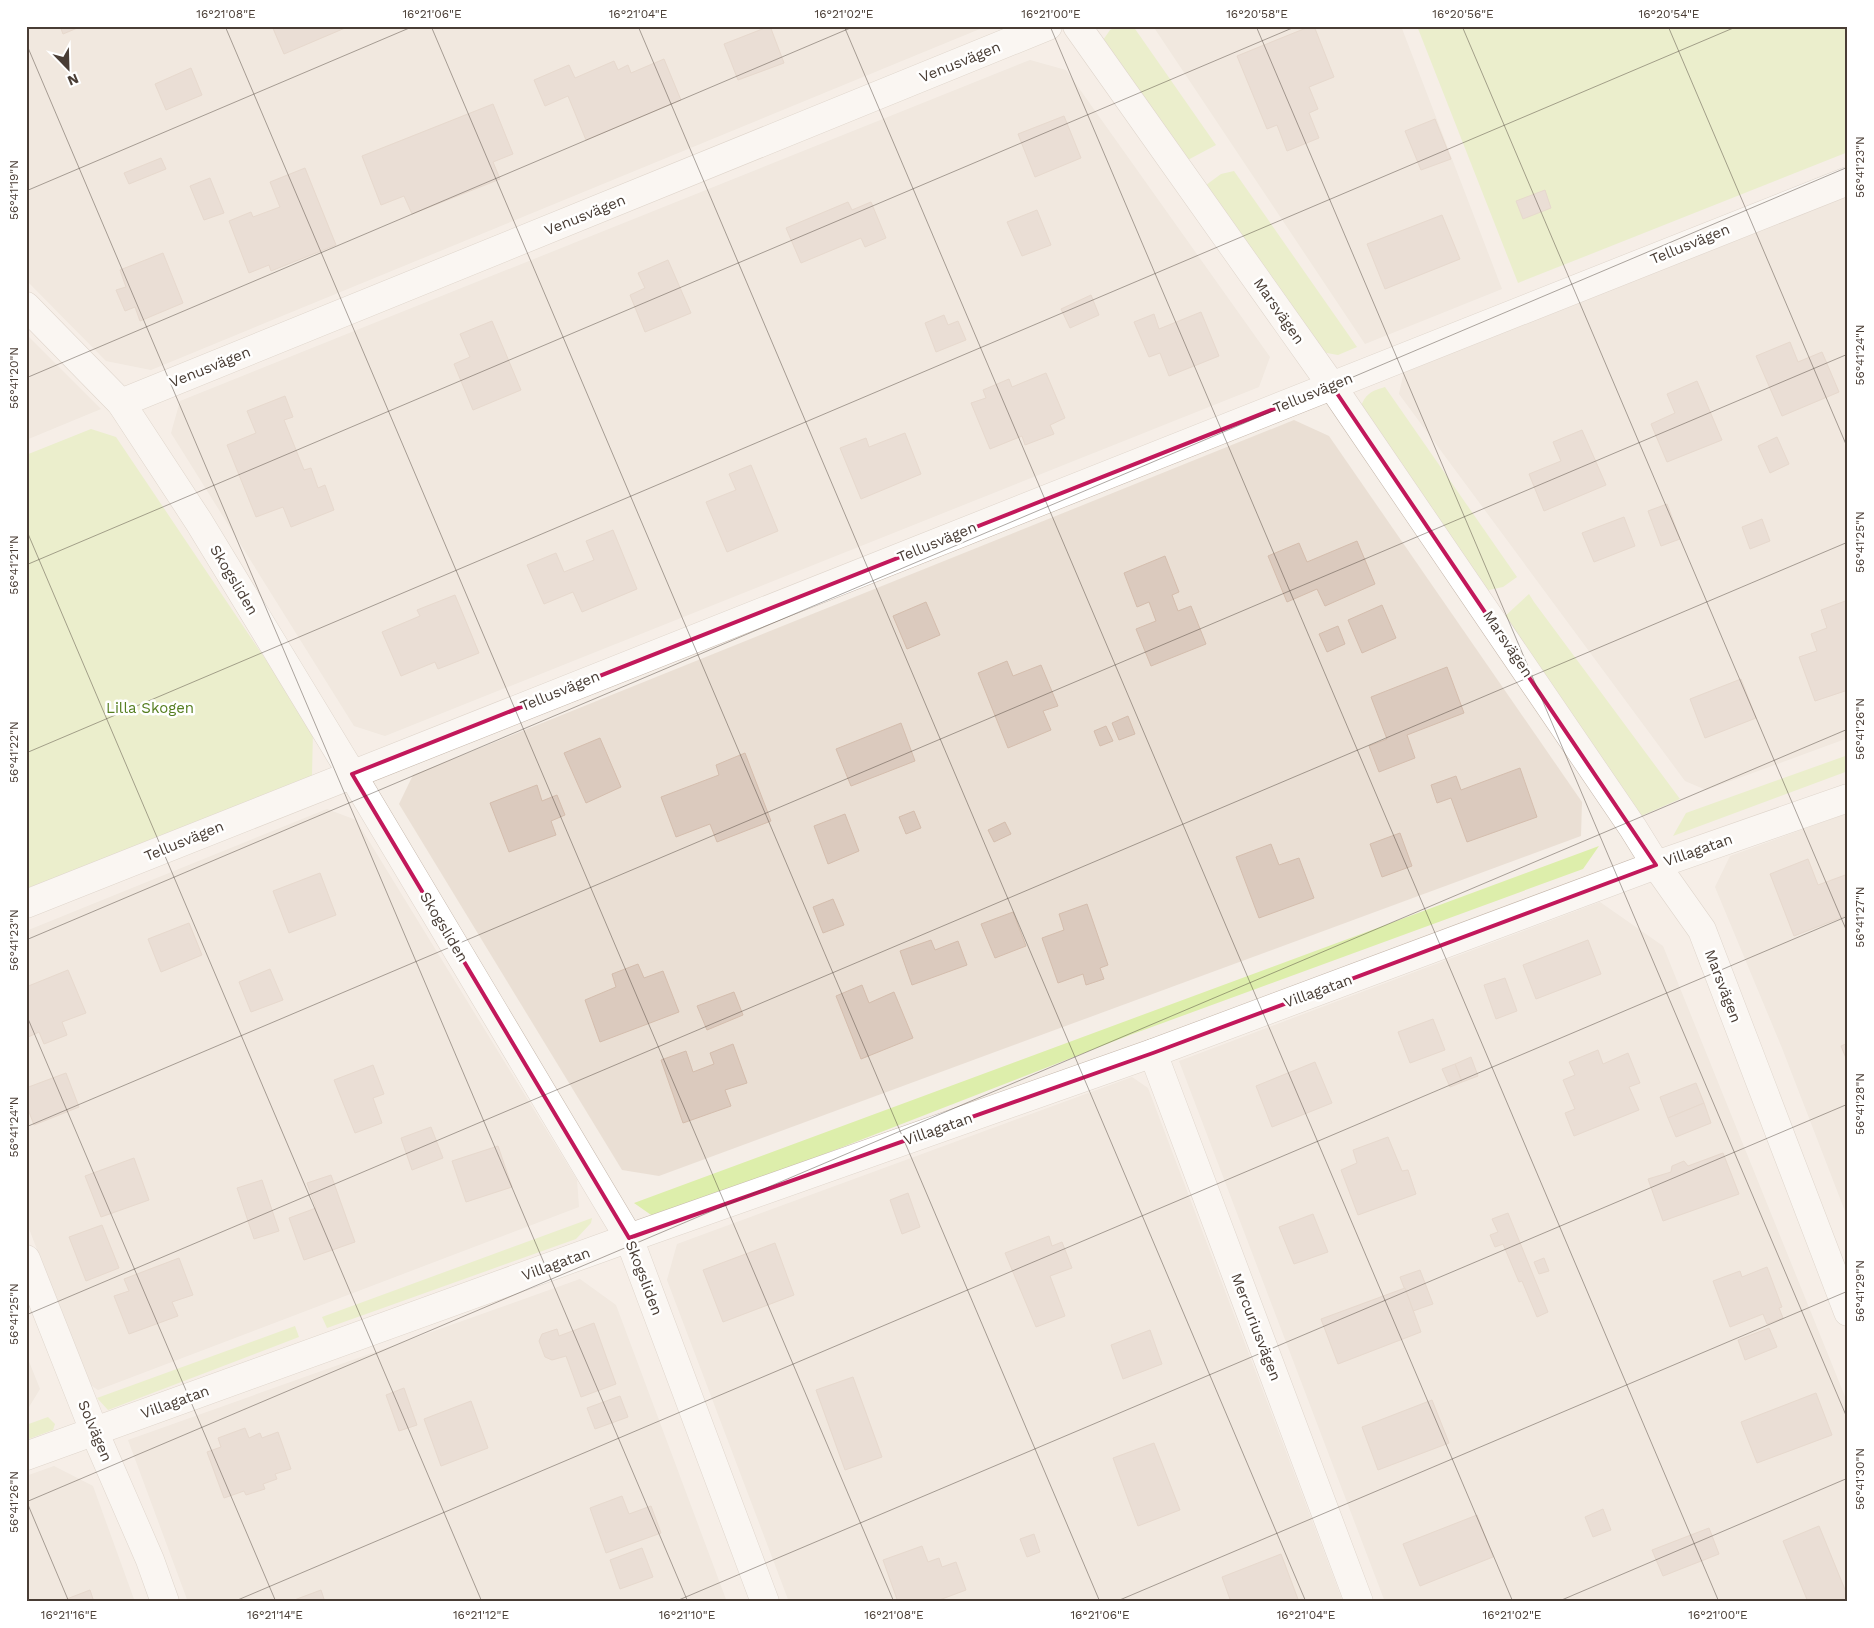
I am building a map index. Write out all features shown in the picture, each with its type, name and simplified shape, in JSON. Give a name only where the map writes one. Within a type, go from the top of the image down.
[{"type":"street","name":"Venusvägen","points":[[121,403],[1048,26]]},
{"type":"street","name":"Marsvägen","points":[[1077,26],[1332,386],[1702,930],[1848,1312]]},
{"type":"street","name":"Tellusvägen","points":[[26,904],[1848,181]]},
{"type":"street","name":"Skogsliden","points":[[26,306],[121,403],[199,522],[629,1238],[764,1602]]},
{"type":"street","name":"Villagatan","points":[[26,1456],[629,1238],[1153,1052],[1656,865],[1848,798]]},
{"type":"street","name":"Mercuriusvägen","points":[[1153,1052],[1359,1602]]},
{"type":"street","name":"Solvägen","points":[[26,1259],[94,1431],[150,1560],[165,1602]]},
{"type":"highlighted area","points":[[1332,386],[1656,865],[1153,1053],[629,1238],[352,774]]},
{"type":"shaded area","points":[[26,26],[987,26],[151,370],[106,361],[26,280]]},
{"type":"shaded area","points":[[1153,26],[1401,26],[1502,289],[1365,344]]},
{"type":"shaded area","points":[[1030,60],[1066,70],[1270,357],[1259,387],[385,736],[354,726],[171,433],[180,401]]},
{"type":"shaded area","points":[[1848,194],[1848,738],[1706,790],[1685,781],[1399,394],[1404,371]]},
{"type":"shaded area","points":[[26,334],[101,409],[26,440]]},
{"type":"shaded area","points":[[1294,420],[1329,436],[1582,802],[1581,836],[659,1176],[622,1170],[399,804],[413,775]]},
{"type":"shaded area","points":[[327,809],[356,820],[577,1180],[579,1207],[98,1390],[89,1384],[26,1221],[26,931]]},
{"type":"shaded area","points":[[1848,813],[1848,1219],[1782,1048],[1715,887],[1730,856]]},
{"type":"shaded area","points":[[1600,902],[1663,946],[1848,1404],[1848,1602],[1385,1602],[1179,1061]]},
{"type":"shaded area","points":[[1132,1077],[1148,1088],[1343,1602],[789,1602],[667,1280],[677,1244]]},
{"type":"shaded area","points":[[580,1279],[616,1305],[727,1602],[188,1602],[128,1440]]},
{"type":"shaded area","points":[[26,1354],[40,1389],[26,1412]]},
{"type":"shaded area","points":[[54,1466],[93,1486],[135,1602],[26,1602],[26,1476]]},
{"type":"green space","points":[[1118,26],[1133,26],[1216,145],[1184,162],[1101,43],[1110,30]]},
{"type":"green space","points":[[1417,26],[1848,26],[1848,152],[1518,283]]},
{"type":"green space","points":[[1234,171],[1357,347],[1338,355],[1316,351],[1202,188],[1221,174]]},
{"type":"green space","points":[[1385,387],[1517,577],[1503,587],[1484,591],[1359,411],[1368,395]]},
{"type":"green space","name":"Lilla Skogen","points":[[91,429],[116,437],[313,730],[312,776],[26,889],[26,455]]},
{"type":"green space","points":[[1529,594],[1680,799],[1641,816],[1503,618]]},
{"type":"green space","points":[[1848,755],[1848,771],[1673,836],[1686,813]]},
{"type":"green space","points":[[1599,846],[1583,869],[1130,1035],[804,1162],[654,1217],[634,1203]]},
{"type":"green space","points":[[592,1218],[591,1223],[576,1239],[327,1328],[322,1317]]},
{"type":"green space","points":[[295,1326],[299,1337],[108,1410],[97,1398]]},
{"type":"green space","points":[[48,1417],[55,1424],[53,1430],[26,1440],[26,1425]]},
{"type":"building","points":[[60,26],[82,26],[63,34]]},
{"type":"building","points":[[272,26],[344,26],[345,28],[284,54]]},
{"type":"building","points":[[770,26],[784,63],[738,80],[724,44]]},
{"type":"building","points":[[1314,26],[1334,77],[1309,87],[1318,109],[1309,113],[1319,138],[1287,151],[1277,125],[1267,129],[1237,56]]},
{"type":"building","points":[[664,59],[681,100],[586,140],[568,96],[545,106],[534,80],[569,65],[575,78],[614,61],[618,70],[628,65],[631,73]]},
{"type":"building","points":[[191,68],[202,95],[166,110],[155,84]]},
{"type":"building","points":[[493,104],[513,154],[493,162],[500,179],[412,214],[404,196],[381,205],[362,156]]},
{"type":"building","points":[[1064,116],[1081,158],[1035,177],[1018,134]]},
{"type":"building","points":[[1435,119],[1451,159],[1421,170],[1405,131]]},
{"type":"building","points":[[161,158],[166,169],[129,184],[124,173]]},
{"type":"building","points":[[305,168],[336,245],[271,271],[269,265],[249,273],[229,221],[251,212],[253,217],[280,207],[270,182]]},
{"type":"building","points":[[210,178],[224,213],[204,220],[190,186]]},
{"type":"building","points":[[1545,190],[1551,208],[1523,219],[1516,201]]},
{"type":"building","points":[[848,202],[852,210],[871,202],[886,238],[865,247],[861,238],[801,263],[786,228]]},
{"type":"building","points":[[1037,210],[1051,245],[1022,256],[1007,222]]},
{"type":"building","points":[[1442,215],[1460,259],[1385,289],[1367,244]]},
{"type":"building","points":[[163,253],[183,303],[140,321],[135,307],[125,311],[116,290],[126,287],[120,270]]},
{"type":"building","points":[[668,260],[691,313],[645,332],[630,295],[645,288],[638,273]]},
{"type":"building","points":[[1091,295],[1099,315],[1070,328],[1061,309]]},
{"type":"building","points":[[1201,312],[1219,356],[1169,376],[1160,353],[1149,357],[1134,322],[1154,314],[1159,329]]},
{"type":"building","points":[[944,315],[948,325],[958,321],[966,340],[936,352],[925,323]]},
{"type":"building","points":[[492,321],[521,390],[473,410],[454,364],[470,357],[460,334]]},
{"type":"building","points":[[1790,342],[1798,362],[1822,352],[1839,392],[1782,416],[1756,356]]},
{"type":"building","points":[[1046,373],[1065,418],[1050,425],[1054,434],[1025,445],[1022,436],[990,449],[971,403],[986,398],[983,390],[1009,379],[1012,387]]},
{"type":"building","points":[[1697,381],[1722,440],[1667,462],[1651,424],[1675,413],[1667,394]]},
{"type":"building","points":[[285,396],[293,417],[284,420],[304,470],[311,468],[318,488],[325,485],[334,510],[291,527],[283,507],[256,517],[227,445],[256,433],[247,411]]},
{"type":"building","points":[[1582,430],[1606,485],[1544,511],[1529,474],[1561,461],[1553,442]]},
{"type":"building","points":[[905,433],[921,474],[861,499],[840,448],[866,438],[869,447]]},
{"type":"building","points":[[1777,437],[1789,464],[1770,473],[1758,446]]},
{"type":"building","points":[[751,465],[778,531],[727,552],[706,502],[736,490],[729,474]]},
{"type":"building","points":[[1667,504],[1680,539],[1661,546],[1648,511]]},
{"type":"building","points":[[1624,517],[1635,546],[1594,562],[1582,533]]},
{"type":"building","points":[[1762,519],[1770,541],[1750,549],[1742,527]]},
{"type":"building","points":[[613,530],[637,589],[582,612],[573,592],[544,604],[527,565],[556,553],[564,572],[594,560],[586,541]]},
{"type":"building","points":[[1357,541],[1375,584],[1325,606],[1317,589],[1287,602],[1268,556],[1299,543],[1307,562]]},
{"type":"building","points":[[1165,556],[1179,592],[1172,595],[1178,611],[1191,606],[1206,644],[1151,666],[1136,629],[1156,621],[1149,602],[1137,607],[1124,573]]},
{"type":"building","points":[[455,595],[479,653],[438,669],[435,662],[401,676],[382,632],[420,616],[417,610]]},
{"type":"building","points":[[1848,600],[1848,631],[1846,631],[1848,636],[1848,690],[1815,701],[1799,657],[1817,651],[1811,634],[1827,628],[1821,610]]},
{"type":"building","points":[[926,602],[940,635],[907,649],[893,616]]},
{"type":"building","points":[[1382,605],[1396,638],[1362,653],[1348,620]]},
{"type":"building","points":[[1338,626],[1345,644],[1327,652],[1319,634]]},
{"type":"building","points":[[1007,661],[1013,676],[1041,665],[1058,706],[1043,711],[1051,730],[1008,748],[978,673]]},
{"type":"building","points":[[1447,667],[1464,713],[1407,735],[1415,758],[1379,772],[1369,746],[1387,739],[1371,697]]},
{"type":"building","points":[[1741,679],[1756,718],[1705,738],[1690,699]]},
{"type":"building","points":[[1128,716],[1135,734],[1119,740],[1112,723]]},
{"type":"building","points":[[901,723],[915,761],[851,786],[836,749]]},
{"type":"building","points":[[1106,726],[1113,741],[1100,746],[1094,731]]},
{"type":"building","points":[[600,738],[621,787],[586,803],[564,753]]},
{"type":"building","points":[[745,753],[771,821],[717,842],[710,824],[676,837],[661,797],[719,775],[716,765]]},
{"type":"building","points":[[1520,768],[1537,817],[1467,842],[1451,798],[1437,803],[1431,785],[1456,776],[1461,790]]},
{"type":"building","points":[[537,785],[542,801],[557,795],[565,815],[551,821],[556,835],[509,852],[490,803]]},
{"type":"building","points":[[914,811],[921,828],[906,834],[899,817]]},
{"type":"building","points":[[845,814],[859,851],[828,864],[814,826]]},
{"type":"building","points":[[1005,822],[1011,834],[994,842],[988,830]]},
{"type":"building","points":[[1400,833],[1412,866],[1382,877],[1370,844]]},
{"type":"building","points":[[1271,844],[1279,865],[1299,858],[1314,898],[1259,918],[1236,857]]},
{"type":"building","points":[[1808,859],[1818,885],[1848,874],[1848,915],[1794,936],[1770,874]]},
{"type":"building","points":[[320,873],[336,915],[289,933],[273,891]]},
{"type":"building","points":[[833,899],[844,925],[823,933],[813,907]]},
{"type":"building","points":[[1087,904],[1108,965],[1100,968],[1104,979],[1086,985],[1083,974],[1058,983],[1042,938],[1064,930],[1059,914]]},
{"type":"building","points":[[1013,912],[1026,946],[995,958],[981,924]]},
{"type":"building","points":[[189,923],[202,955],[161,972],[148,939]]},
{"type":"building","points":[[931,940],[935,950],[958,941],[967,965],[912,985],[900,951]]},
{"type":"building","points":[[1588,940],[1601,974],[1536,999],[1523,965]]},
{"type":"building","points":[[638,964],[644,978],[663,971],[679,1012],[600,1042],[585,1000],[616,987],[612,974]]},
{"type":"building","points":[[270,969],[283,1000],[251,1012],[239,982]]},
{"type":"building","points":[[68,970],[86,1013],[62,1022],[67,1035],[44,1044],[39,1032],[26,1038],[26,987]]},
{"type":"building","points":[[1505,978],[1517,1011],[1496,1019],[1484,985]]},
{"type":"building","points":[[862,985],[869,1003],[894,992],[913,1038],[861,1059],[836,996]]},
{"type":"building","points":[[734,992],[743,1015],[707,1030],[697,1006]]},
{"type":"building","points":[[1433,1019],[1445,1050],[1410,1063],[1398,1032]]},
{"type":"building","points":[[1848,1043],[1848,1063],[1841,1046]]},
{"type":"building","points":[[733,1044],[747,1083],[725,1090],[731,1106],[683,1123],[661,1060],[686,1051],[693,1072],[714,1064],[710,1053]]},
{"type":"building","points":[[1598,1050],[1603,1064],[1628,1053],[1640,1083],[1629,1087],[1639,1110],[1574,1136],[1565,1113],[1575,1109],[1563,1080],[1575,1075],[1569,1062]]},
{"type":"building","points":[[1471,1057],[1478,1076],[1462,1082],[1455,1064]]},
{"type":"building","points":[[1315,1062],[1332,1103],[1272,1127],[1256,1086]]},
{"type":"building","points":[[1455,1064],[1462,1082],[1450,1087],[1442,1069]]},
{"type":"building","points":[[373,1065],[384,1094],[373,1098],[382,1123],[355,1133],[334,1080]]},
{"type":"building","points":[[66,1073],[79,1107],[34,1125],[26,1104],[26,1088]]},
{"type":"building","points":[[1696,1083],[1704,1103],[1668,1118],[1660,1097]]},
{"type":"building","points":[[1704,1103],[1711,1123],[1676,1137],[1668,1118]]},
{"type":"building","points":[[431,1127],[443,1158],[412,1170],[401,1138]]},
{"type":"building","points":[[1388,1137],[1402,1171],[1408,1170],[1416,1194],[1358,1215],[1341,1170],[1357,1163],[1353,1150]]},
{"type":"building","points":[[498,1146],[512,1187],[466,1202],[452,1161]]},
{"type":"building","points":[[1723,1153],[1739,1194],[1663,1221],[1648,1179],[1671,1172],[1672,1166],[1684,1161],[1688,1166]]},
{"type":"building","points":[[134,1158],[149,1200],[101,1217],[85,1176]]},
{"type":"building","points":[[331,1175],[355,1242],[304,1260],[289,1218],[316,1208],[307,1183]]},
{"type":"building","points":[[262,1180],[279,1231],[254,1239],[237,1188]]},
{"type":"building","points":[[908,1193],[920,1227],[902,1234],[890,1200]]},
{"type":"building","points":[[1508,1213],[1548,1312],[1537,1317],[1522,1281],[1519,1282],[1503,1244],[1495,1247],[1490,1235],[1498,1232],[1492,1219]]},
{"type":"building","points":[[1313,1214],[1328,1252],[1294,1264],[1279,1227]]},
{"type":"building","points":[[102,1225],[119,1268],[86,1281],[69,1237]]},
{"type":"building","points":[[1049,1236],[1052,1246],[1062,1242],[1072,1268],[1050,1276],[1065,1316],[1036,1327],[1005,1253]]},
{"type":"building","points":[[775,1243],[794,1295],[723,1322],[703,1270]]},
{"type":"building","points":[[179,1258],[193,1295],[172,1302],[178,1316],[129,1334],[114,1296],[129,1291],[124,1279]]},
{"type":"building","points":[[1544,1258],[1549,1271],[1539,1274],[1534,1262]]},
{"type":"building","points":[[1767,1267],[1782,1307],[1779,1308],[1783,1318],[1767,1324],[1763,1314],[1730,1327],[1713,1281],[1740,1271],[1742,1277]]},
{"type":"building","points":[[1420,1270],[1433,1304],[1413,1311],[1400,1277]]},
{"type":"building","points":[[1405,1288],[1421,1332],[1338,1364],[1321,1319]]},
{"type":"building","points":[[594,1323],[616,1384],[581,1397],[566,1356],[552,1360],[545,1357],[539,1341],[542,1334],[557,1329],[559,1336]]},
{"type":"building","points":[[1769,1328],[1777,1347],[1745,1360],[1738,1340]]},
{"type":"building","points":[[1150,1330],[1162,1364],[1123,1379],[1111,1345]]},
{"type":"building","points":[[853,1377],[882,1457],[845,1470],[816,1390]]},
{"type":"building","points":[[404,1388],[417,1425],[399,1431],[386,1395]]},
{"type":"building","points":[[1816,1393],[1832,1435],[1757,1463],[1741,1422]]},
{"type":"building","points":[[620,1396],[628,1417],[595,1429],[587,1408]]},
{"type":"building","points":[[1432,1400],[1449,1443],[1378,1470],[1362,1427]]},
{"type":"building","points":[[471,1401],[488,1448],[441,1466],[424,1419]]},
{"type":"building","points":[[245,1428],[249,1438],[260,1433],[262,1438],[278,1432],[291,1469],[275,1474],[277,1479],[263,1484],[265,1489],[246,1495],[244,1491],[224,1498],[207,1452],[221,1447],[218,1438]]},
{"type":"building","points":[[1154,1443],[1180,1510],[1138,1526],[1113,1458]]},
{"type":"building","points":[[622,1496],[629,1514],[651,1506],[661,1533],[606,1553],[590,1508]]},
{"type":"building","points":[[1603,1509],[1611,1530],[1593,1537],[1585,1517]]},
{"type":"building","points":[[1477,1515],[1493,1557],[1420,1586],[1403,1544]]},
{"type":"building","points":[[1819,1526],[1848,1597],[1848,1602],[1808,1602],[1783,1541]]},
{"type":"building","points":[[1709,1528],[1719,1554],[1663,1576],[1652,1550]]},
{"type":"building","points":[[1034,1534],[1040,1552],[1027,1557],[1020,1539]]},
{"type":"building","points":[[922,1546],[928,1562],[939,1558],[942,1567],[956,1562],[966,1590],[934,1602],[898,1602],[883,1560]]},
{"type":"building","points":[[642,1548],[653,1577],[620,1589],[610,1560]]},
{"type":"building","points":[[1281,1554],[1299,1602],[1231,1602],[1222,1577]]},
{"type":"building","points":[[90,1590],[94,1602],[59,1602]]},
{"type":"building","points":[[321,1590],[325,1602],[289,1602]]}]
